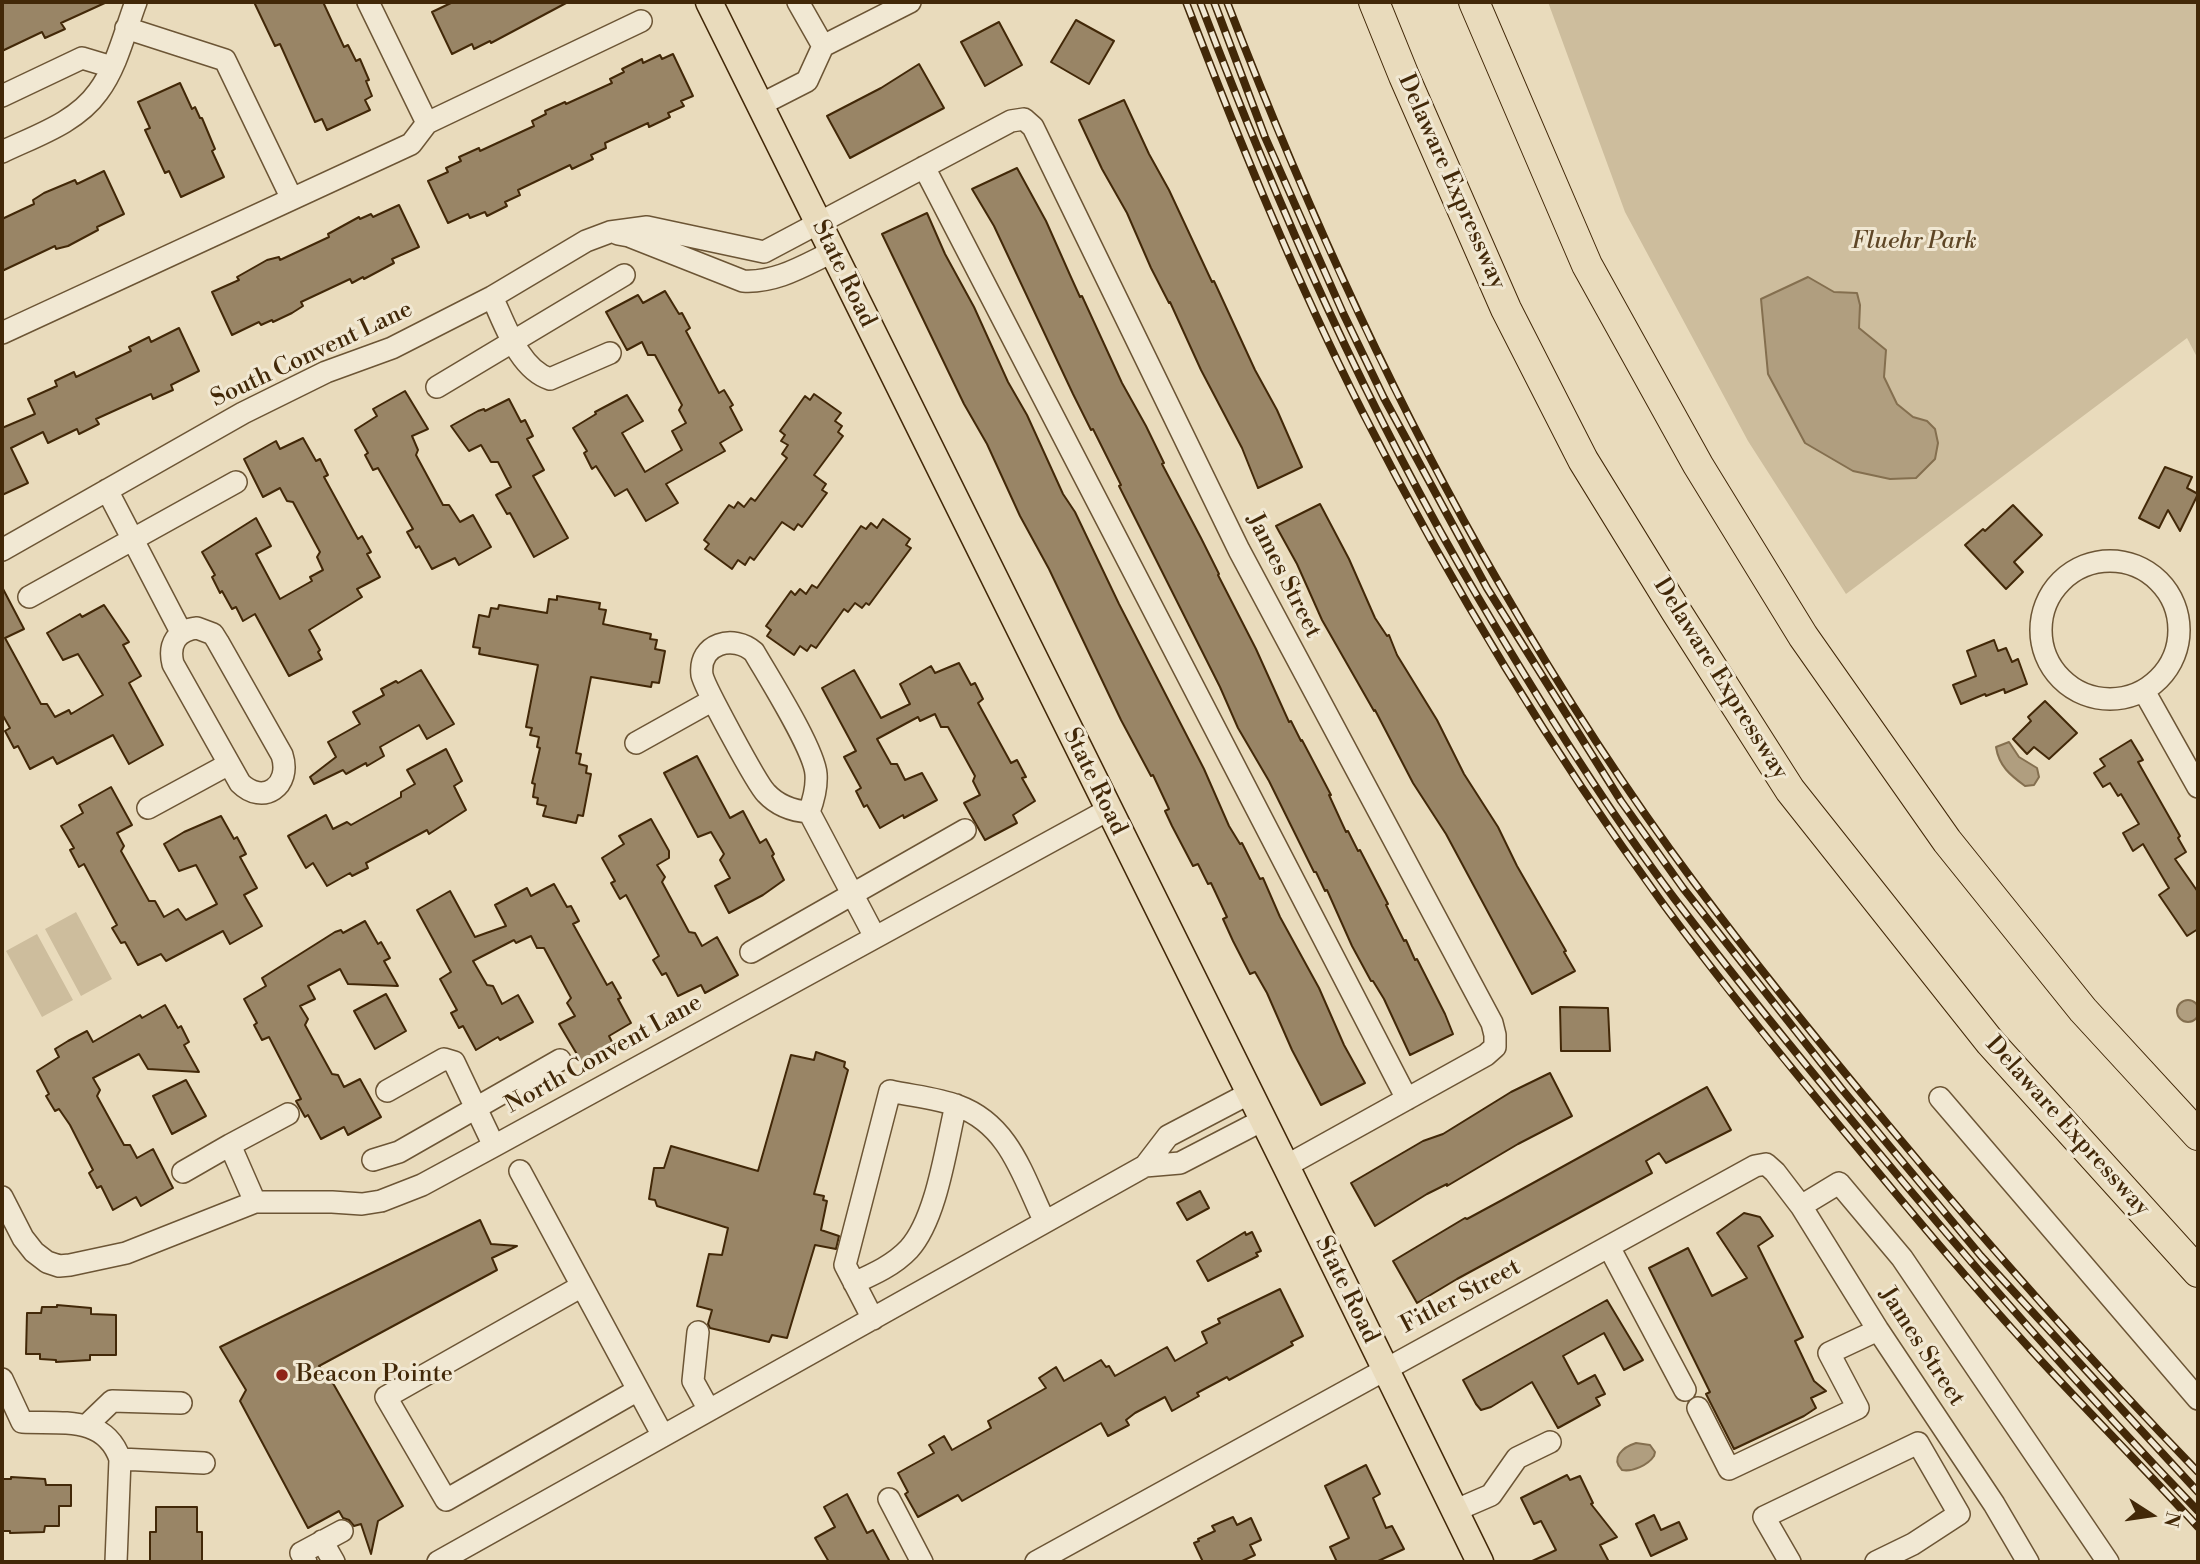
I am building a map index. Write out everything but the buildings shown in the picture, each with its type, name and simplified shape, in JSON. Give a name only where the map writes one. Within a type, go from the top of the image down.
[{"type":"highway","name":"Delaware Expressway","points":[[1374,2],[1506,309],[1583,460],[1790,790],[1990,1042],[2198,1272]]},
{"type":"highway","points":[[1474,2],[1587,265],[1698,465],[1803,636],[1947,841],[2082,1010],[2198,1135]]},
{"type":"main road","name":"State Road","points":[[709,2],[1480,1562]]},
{"type":"street","points":[[2,152],[59,125],[81,111],[99,92],[112,67],[136,2]]},
{"type":"street","points":[[368,2],[427,123]]},
{"type":"street","points":[[797,2],[823,46]]},
{"type":"street","points":[[760,105],[807,81],[823,46],[910,2]]},
{"type":"street","points":[[2,333],[411,144],[427,123],[641,21]]},
{"type":"street","points":[[126,28],[225,60],[292,199]]},
{"type":"street","points":[[2,96],[82,58],[112,67]]},
{"type":"street","name":"James Street","points":[[610,232],[647,227],[764,252],[1011,121],[1024,119],[1033,127],[1239,550],[1492,1023],[1495,1035],[1494,1047],[1486,1055],[1286,1166]]},
{"type":"street","points":[[924,167],[1407,1100]]},
{"type":"street","points":[[610,232],[629,236],[743,281],[757,282],[780,277],[832,252]]},
{"type":"street","name":"South Convent Lane","points":[[2,550],[243,413],[326,372],[392,348],[492,297],[586,241],[610,232]]},
{"type":"street","points":[[437,387],[624,275]]},
{"type":"street","points":[[492,297],[514,343],[538,375],[551,379],[610,353]]},
{"type":"street","points":[[29,597],[236,482]]},
{"type":"street","points":[[107,490],[181,632]]},
{"type":"street","points":[[2104,560],[2133,564],[2158,579],[2174,602],[2180,631],[2176,652],[2166,672],[2144,691],[2116,699],[2087,696],[2068,685],[2053,670],[2042,643],[2042,614],[2055,587],[2077,569],[2104,560]]},
{"type":"street","points":[[197,628],[213,634],[282,755],[285,772],[277,787],[262,793],[253,792],[240,783],[229,764],[173,664],[171,647],[181,632],[197,628]]},
{"type":"street","points":[[809,812],[780,805],[765,792],[702,676],[706,657],[712,649],[729,642],[747,646],[759,660],[809,752],[816,772],[816,792],[809,812],[875,937]]},
{"type":"street","points":[[2144,691],[2198,787]]},
{"type":"street","points":[[636,743],[713,700]]},
{"type":"street","points":[[148,808],[229,764]]},
{"type":"street","name":"North Convent Lane","points":[[2,1196],[23,1238],[47,1262],[59,1266],[99,1261],[127,1253],[255,1202],[362,1204],[382,1201],[422,1185],[1108,810]]},
{"type":"street","points":[[751,953],[965,830]]},
{"type":"street","points":[[387,1091],[444,1059],[454,1062],[494,1146]]},
{"type":"street","points":[[373,1160],[400,1152],[560,1060]]},
{"type":"street","points":[[873,1319],[845,1265],[890,1091],[956,1105],[978,1115],[998,1131],[1012,1152],[1045,1222]]},
{"type":"street","points":[[438,1562],[1145,1166],[1168,1136],[1250,1093]]},
{"type":"street","points":[[1940,1098],[2198,1399]]},
{"type":"street","points":[[854,1283],[884,1270],[909,1248],[928,1221],[956,1105]]},
{"type":"street","points":[[183,1172],[288,1114]]},
{"type":"street","points":[[1145,1166],[1180,1163],[1263,1120]]},
{"type":"street","points":[[230,1145],[255,1202]]},
{"type":"street","name":"James Street","points":[[1766,1164],[1801,1206],[2028,1562]]},
{"type":"street","name":"Fitler Street","points":[[1036,1562],[1755,1166],[1766,1164]]},
{"type":"street","points":[[520,1171],[663,1436]]},
{"type":"street","points":[[1801,1206],[1839,1183],[1902,1258],[2108,1562]]},
{"type":"street","points":[[1609,1247],[1685,1391]]},
{"type":"street","points":[[582,1286],[386,1397],[446,1500],[638,1390]]},
{"type":"street","points":[[1698,1408],[1729,1469],[1858,1408],[1829,1353],[1878,1330]]},
{"type":"street","points":[[698,1332],[693,1381],[709,1410]]},
{"type":"street","points":[[2,1379],[22,1422],[87,1425],[108,1437],[116,1448],[120,1459],[116,1562]]},
{"type":"street","points":[[87,1425],[112,1401],[181,1404]]},
{"type":"street","points":[[1454,1511],[1491,1495],[1517,1458],[1550,1442]]},
{"type":"street","points":[[1790,1562],[1764,1517],[1918,1443],[1959,1514],[1913,1544],[1876,1562]]},
{"type":"street","points":[[120,1459],[204,1463]]},
{"type":"street","points":[[1942,1483],[1970,1469]]},
{"type":"street","points":[[889,1499],[922,1562]]},
{"type":"street","points":[[306,1562],[301,1553],[341,1531]]},
{"type":"street","points":[[322,1541],[334,1562]]},
{"type":"green space","name":"Fluehr Park","points":[[1548,2],[2198,2],[2198,359],[2187,338],[1846,594],[1748,441],[1625,212]]},
{"type":"green space","points":[[76,912],[112,979],[81,996],[45,929]]},
{"type":"green space","points":[[37,934],[73,1000],[42,1017],[6,951]]},
{"type":"shaded area","points":[[1808,277],[1834,292],[1857,293],[1860,305],[1859,328],[1886,350],[1884,377],[1897,404],[1913,417],[1927,421],[1935,429],[1938,443],[1935,459],[1916,478],[1890,479],[1853,471],[1805,443],[1768,374],[1761,299]]},
{"type":"shaded area","points":[[2009,742],[2019,757],[2037,768],[2039,777],[2034,785],[2025,786],[2003,765],[1996,747]]},
{"type":"shaded area","points":[[2184,1000],[2192,1000],[2199,1007],[2199,1015],[2192,1022],[2184,1022],[2177,1015],[2177,1007]]},
{"type":"shaded area","points":[[1636,1443],[1650,1445],[1655,1452],[1654,1456],[1640,1467],[1622,1470],[1617,1461],[1618,1457],[1627,1447]]},
{"type":"railway","points":[[1186,2],[1269,209],[1362,411],[1465,600],[1579,783],[1684,932],[1827,1111],[2010,1326],[2198,1527]]},
{"type":"railway","points":[[1200,2],[1293,231],[1399,455],[1479,599],[1597,789],[1698,929],[1844,1111],[2030,1329],[2198,1511]]},
{"type":"railway","points":[[1214,2],[1265,137],[1384,398],[1487,588],[1621,801],[1683,888],[1841,1088],[1981,1256],[2198,1492]]},
{"type":"railway","points":[[1227,2],[1318,225],[1422,442],[1521,621],[1617,773],[1717,913],[1864,1096],[2040,1302],[2198,1472]]},
{"type":"place","name":"Beacon Pointe","points":[[282,1375]]}]
